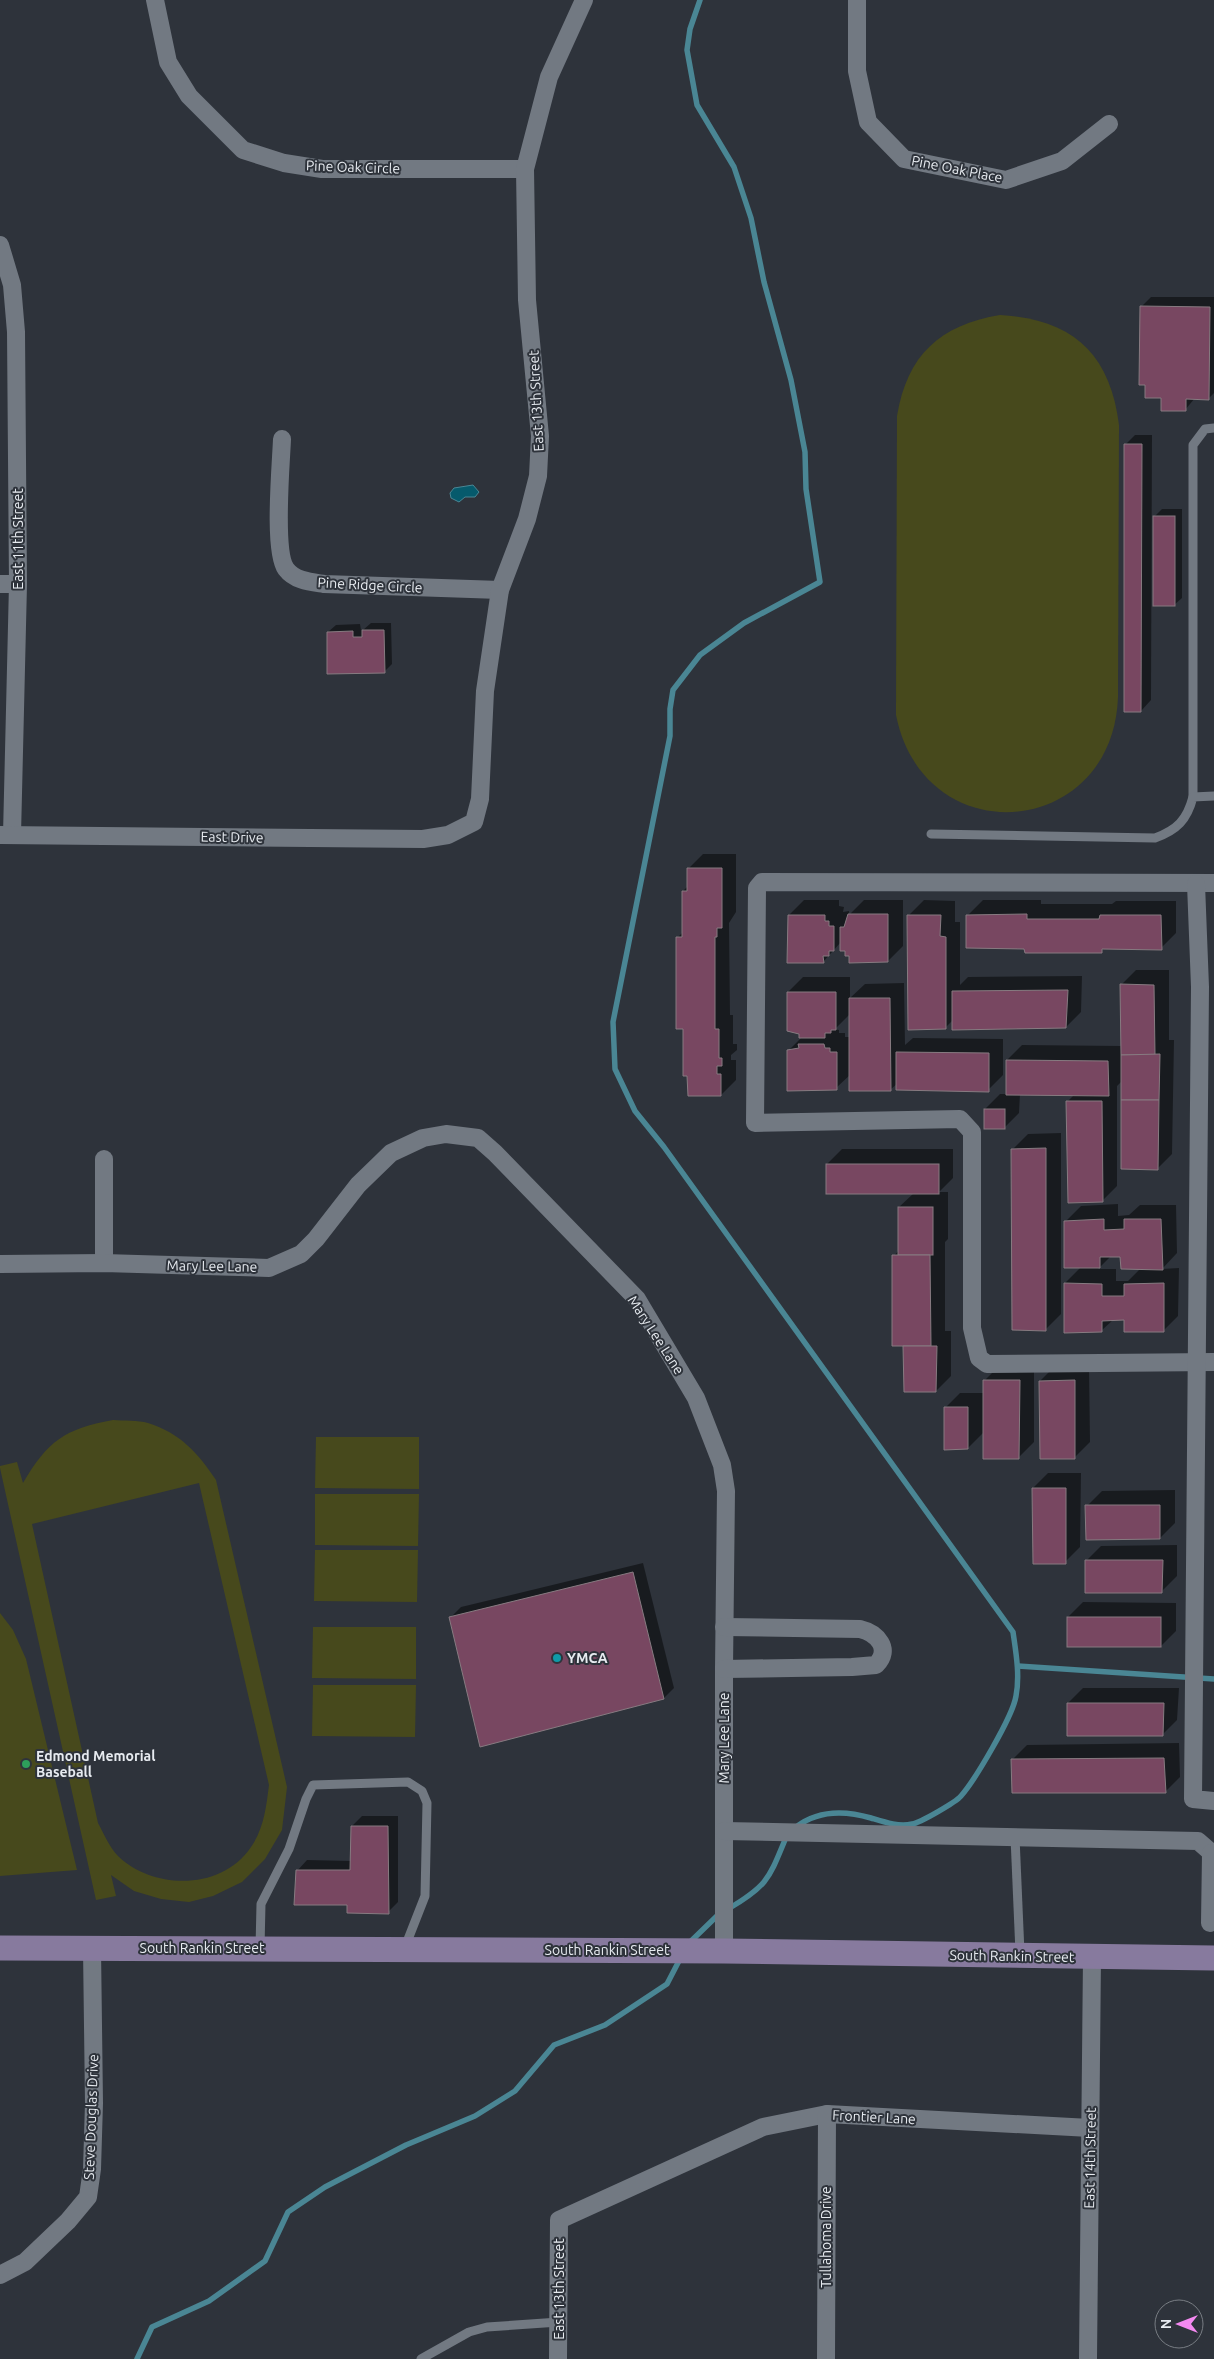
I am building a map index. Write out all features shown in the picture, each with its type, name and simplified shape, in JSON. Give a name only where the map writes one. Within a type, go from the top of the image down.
[{"type":"street","name":"Pine Oak Circle","points":[[155,0],[168,62],[189,96],[243,150],[284,163],[322,169],[525,169]]},
{"type":"street","name":"East 13th Street","points":[[463,829],[474,822],[480,799],[485,691],[500,590],[527,519],[538,476],[540,436],[527,300],[525,169],[549,77],[584,0]]},
{"type":"street","name":"Pine Oak Place","points":[[857,0],[857,71],[868,122],[904,159],[1006,180],[1062,161],[1109,124]]},
{"type":"street","name":"East 11th Street","points":[[0,245],[12,285],[16,332],[18,584],[6,835]]},
{"type":"street","name":"Pine Ridge Circle","points":[[282,439],[279,547],[286,569],[299,580],[324,584],[500,590]]},
{"type":"street","points":[[0,584],[18,584]]},
{"type":"street","name":"East Drive","points":[[6,835],[422,840],[448,835],[463,829]]},
{"type":"street","points":[[1206,1361],[988,1364],[979,1358],[972,1328],[972,1132],[960,1119],[755,1123],[757,888],[762,882],[1214,883]]},
{"type":"street","points":[[1196,884],[1200,987],[1206,1361],[1193,1799],[1214,1801]]},
{"type":"street","name":"Mary Lee Lane","points":[[0,1264],[104,1263],[268,1268],[284,1263],[301,1254],[316,1239],[358,1186],[391,1153],[422,1138],[446,1134],[478,1138],[496,1153],[637,1299],[696,1398],[722,1465],[726,1491],[724,1951]]},
{"type":"street","points":[[104,1159],[104,1263]]},
{"type":"street","points":[[724,1627],[860,1629],[870,1632],[879,1639],[883,1648],[881,1660],[876,1665],[724,1669]]},
{"type":"street","points":[[724,1831],[1198,1841],[1212,1854],[1210,1923]]},
{"type":"street","name":"South Rankin Street","points":[[0,1948],[724,1951],[1214,1958]]},
{"type":"street","name":"Steve Douglas Drive","points":[[0,2275],[25,2262],[68,2221],[88,2198],[92,2169],[94,2103],[92,1948]]},
{"type":"street","name":"East 14th Street","points":[[1088,2359],[1092,1957]]},
{"type":"street","name":"Frontier Lane","points":[[559,2220],[763,2127],[827,2114],[1090,2128]]},
{"type":"street","name":"Tullahoma Drive","points":[[826,2359],[827,2114]]},
{"type":"street","name":"East 13th Street","points":[[558,2359],[559,2220]]},
{"type":"lane","points":[[931,834],[1155,838],[1177,827],[1189,813],[1193,797],[1193,445],[1205,429],[1214,428]]},
{"type":"lane","points":[[1193,797],[1214,796]]},
{"type":"lane","points":[[260,1949],[262,1904],[289,1849],[306,1799],[313,1785],[408,1782],[422,1791],[427,1803],[425,1896],[404,1949]]},
{"type":"lane","points":[[1015,1837],[1020,1956]]},
{"type":"lane","points":[[420,2359],[468,2332],[487,2327],[559,2322]]},
{"type":"green space","points":[[1000,315],[1025,318],[1048,324],[1067,333],[1083,344],[1107,378],[1119,425],[1118,697],[1108,744],[1085,779],[1053,802],[1016,812],[977,808],[942,791],[913,760],[896,715],[897,416],[902,395],[909,376],[918,360],[930,346],[960,326]]},
{"type":"green space","points":[[113,1420],[135,1421],[148,1423],[170,1432],[195,1453],[216,1480],[287,1787],[282,1830],[265,1859],[242,1882],[213,1896],[189,1902],[161,1899],[134,1891],[111,1875],[116,1896],[96,1900],[0,1468],[0,1466],[17,1462],[23,1483],[41,1457],[59,1439],[82,1428]],"holes":[[[199,1483],[269,1785],[264,1818],[259,1833],[251,1847],[238,1861],[223,1872],[187,1881],[168,1880],[149,1875],[133,1867],[115,1853],[98,1823],[32,1524]]]},
{"type":"green space","points":[[316,1437],[419,1437],[419,1489],[315,1488]]},
{"type":"green space","points":[[315,1494],[419,1494],[418,1546],[315,1545]]},
{"type":"green space","points":[[315,1550],[418,1550],[417,1602],[314,1601]]},
{"type":"green space","name":"Edmond Memorial Baseball","points":[[0,1613],[13,1630],[26,1659],[77,1870],[0,1876]]},
{"type":"green space","points":[[313,1627],[416,1627],[416,1679],[312,1678]]},
{"type":"green space","points":[[313,1685],[416,1685],[415,1737],[312,1736]]},
{"type":"water","points":[[473,485],[479,492],[475,497],[465,497],[459,502],[451,498],[450,493],[454,488]]},
{"type":"building","points":[[1140,306],[1210,307],[1209,400],[1186,399],[1186,411],[1161,411],[1161,398],[1145,398],[1145,385],[1139,385]]},
{"type":"building","points":[[1124,444],[1142,444],[1141,712],[1124,712]]},
{"type":"building","points":[[1153,516],[1175,516],[1175,606],[1153,606]]},
{"type":"building","points":[[362,630],[384,630],[385,673],[327,674],[327,632],[353,631],[353,637],[362,637]]},
{"type":"building","points":[[687,868],[722,868],[722,928],[717,928],[717,937],[715,937],[715,1029],[719,1029],[719,1058],[722,1058],[722,1066],[717,1066],[717,1074],[721,1074],[721,1096],[688,1096],[687,1076],[683,1076],[683,1029],[676,1029],[676,937],[682,937],[682,891],[687,891]]},
{"type":"building","points":[[848,914],[888,914],[888,962],[849,963],[849,956],[845,956],[845,951],[840,951],[840,927],[844,927]]},
{"type":"building","points":[[1027,914],[1027,919],[1099,919],[1100,915],[1161,915],[1162,950],[1102,949],[1102,953],[1025,953],[1024,949],[966,948],[966,915]]},
{"type":"building","points":[[788,915],[825,915],[825,921],[829,921],[829,926],[834,926],[834,951],[829,951],[829,956],[823,956],[824,963],[787,963]]},
{"type":"building","points":[[907,915],[941,915],[940,936],[946,937],[946,1029],[908,1030]]},
{"type":"building","points":[[1120,984],[1154,985],[1155,1055],[1121,1055]]},
{"type":"building","points":[[1068,990],[1066,1028],[952,1030],[952,991]]},
{"type":"building","points":[[787,992],[836,992],[836,1030],[831,1030],[831,1033],[825,1033],[825,1038],[799,1038],[799,1034],[787,1031]]},
{"type":"building","points":[[849,998],[890,998],[891,1091],[849,1091]]},
{"type":"building","points":[[798,1044],[824,1044],[825,1048],[830,1048],[830,1052],[837,1052],[837,1090],[787,1091],[787,1050],[799,1048]]},
{"type":"building","points":[[896,1052],[989,1053],[989,1092],[896,1090]]},
{"type":"building","points":[[1160,1054],[1159,1100],[1121,1100],[1121,1055]]},
{"type":"building","points":[[1006,1060],[1108,1061],[1109,1096],[1006,1095]]},
{"type":"building","points":[[1121,1100],[1159,1100],[1158,1170],[1121,1169]]},
{"type":"building","points":[[1066,1101],[1102,1101],[1103,1202],[1068,1203]]},
{"type":"building","points":[[984,1109],[1005,1109],[1005,1129],[984,1129]]},
{"type":"building","points":[[1046,1148],[1046,1331],[1012,1330],[1011,1149]]},
{"type":"building","points":[[826,1164],[939,1164],[939,1194],[826,1194]]},
{"type":"building","points":[[898,1207],[933,1207],[933,1255],[898,1255]]},
{"type":"building","points":[[1104,1219],[1104,1230],[1124,1229],[1124,1219],[1161,1219],[1163,1270],[1121,1269],[1120,1257],[1100,1257],[1100,1268],[1064,1268],[1064,1221]]},
{"type":"building","points":[[892,1255],[930,1255],[931,1346],[892,1346]]},
{"type":"building","points":[[1064,1283],[1102,1284],[1102,1296],[1124,1296],[1124,1284],[1164,1283],[1164,1332],[1124,1332],[1124,1320],[1102,1321],[1102,1332],[1064,1333]]},
{"type":"building","points":[[903,1346],[937,1346],[936,1392],[904,1392]]},
{"type":"building","points":[[983,1380],[1020,1380],[1019,1459],[983,1459]]},
{"type":"building","points":[[1075,1380],[1075,1459],[1040,1459],[1039,1381]]},
{"type":"building","points":[[944,1407],[968,1407],[968,1449],[944,1450]]},
{"type":"building","points":[[1032,1488],[1066,1488],[1066,1564],[1033,1564]]},
{"type":"building","points":[[1085,1505],[1160,1505],[1160,1539],[1086,1540]]},
{"type":"building","points":[[1085,1560],[1163,1560],[1162,1593],[1085,1593]]},
{"type":"building","name":"YMCA","points":[[633,1572],[664,1699],[480,1747],[449,1617]]},
{"type":"building","points":[[1067,1617],[1161,1617],[1161,1647],[1067,1647]]},
{"type":"building","points":[[1067,1703],[1164,1703],[1163,1736],[1067,1736]]},
{"type":"building","points":[[1164,1758],[1166,1793],[1012,1793],[1011,1759]]},
{"type":"building","points":[[351,1826],[388,1826],[389,1914],[347,1913],[347,1905],[294,1905],[296,1870],[350,1870]]},
{"type":"waterway","points":[[700,0],[690,29],[687,50],[697,105],[734,167],[751,218],[764,282],[791,380],[805,452],[806,489],[820,582],[744,623],[700,655],[673,690],[670,709],[670,736],[613,1022],[615,1069],[635,1111],[664,1147],[1013,1632],[1018,1672],[1016,1696],[1001,1732],[984,1763],[967,1788],[952,1803],[916,1823],[907,1825],[886,1822],[861,1815],[832,1813],[813,1817],[796,1827]]},
{"type":"waterway","points":[[1018,1666],[1214,1679]]},
{"type":"waterway","points":[[728,1909],[742,1901],[766,1879],[787,1835]]},
{"type":"waterway","points":[[687,1945],[720,1913]]},
{"type":"waterway","points":[[137,2359],[152,2327],[209,2301],[265,2261],[288,2212],[325,2187],[406,2145],[475,2116],[515,2091],[554,2045],[605,2025],[667,1984],[681,1957]]},
{"type":"place","name":"YMCA","points":[[557,1658]]},
{"type":"place","name":"Edmond Memorial Baseball","points":[[26,1764]]}]
